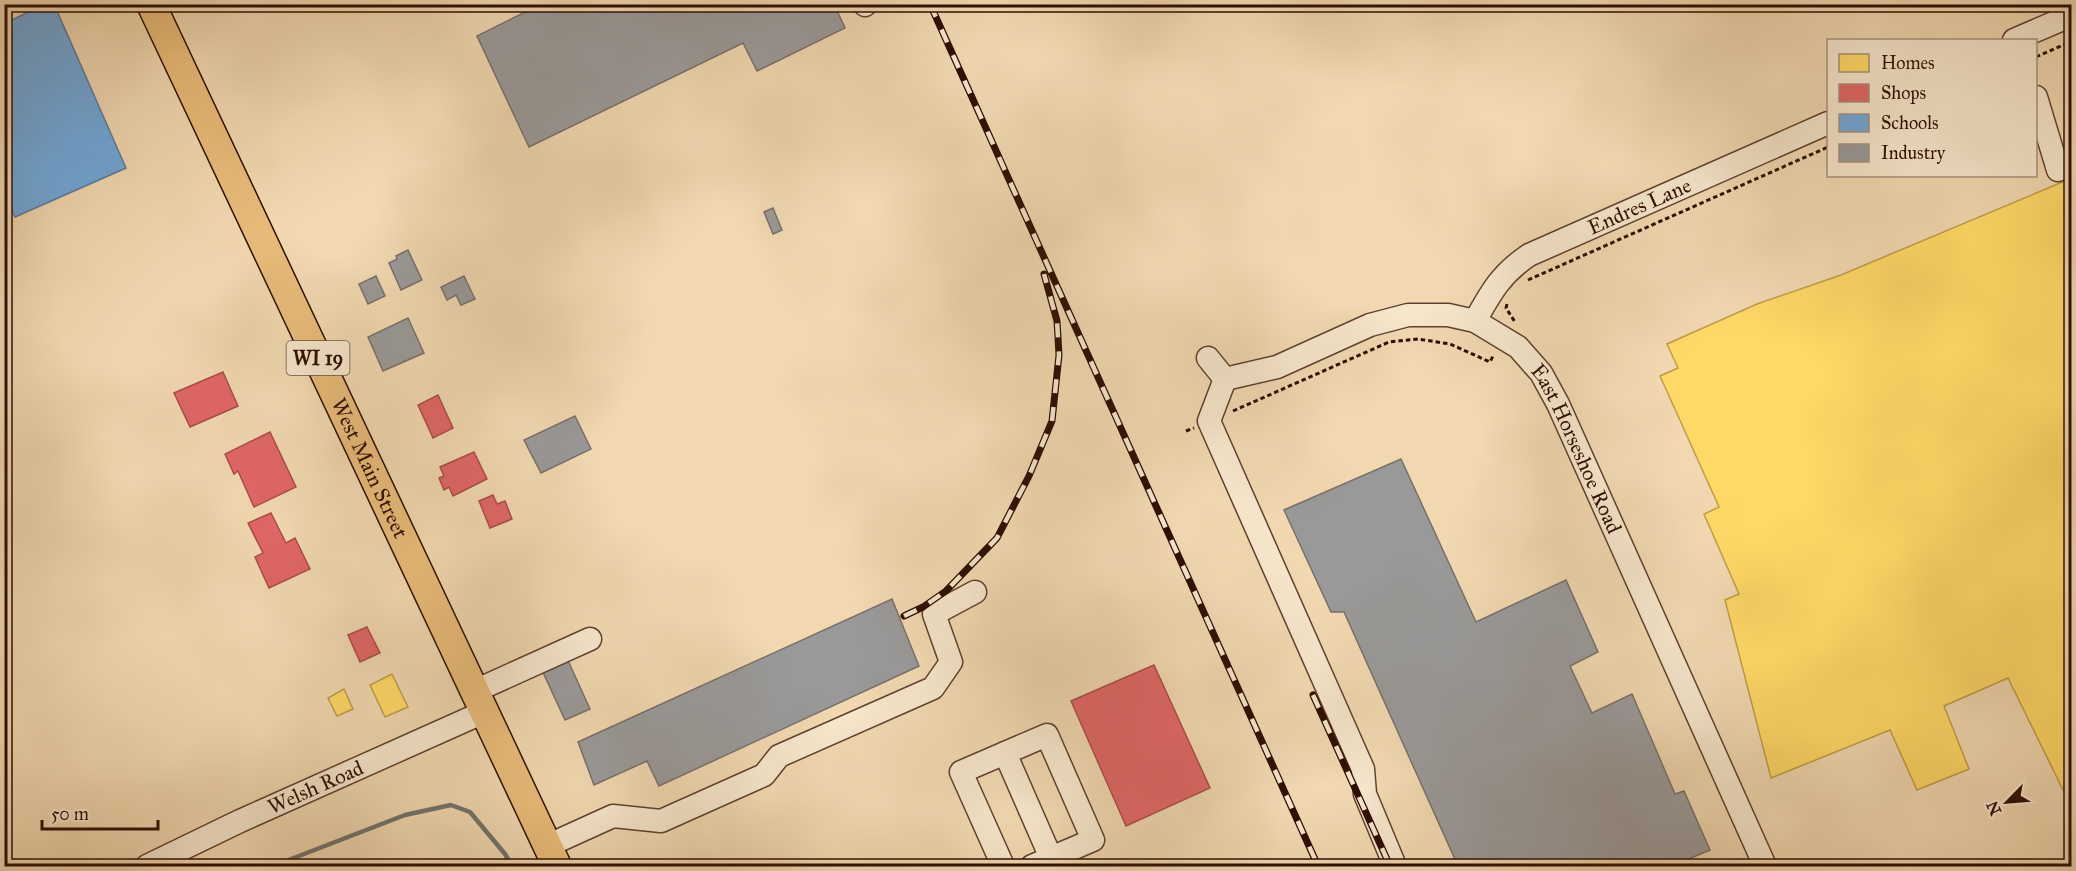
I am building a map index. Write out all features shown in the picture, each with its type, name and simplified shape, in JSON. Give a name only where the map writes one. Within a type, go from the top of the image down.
[{"type":"main road","name":"West Main Street","points":[[152,4],[552,856]]},
{"type":"street","points":[[2018,39],[2072,15]]},
{"type":"street","points":[[2037,101],[2058,170]]},
{"type":"street","name":"Endres Lane","points":[[1475,321],[1500,278],[1529,255],[1827,123]]},
{"type":"street","name":"East Horseshoe Road","points":[[1225,379],[1277,367],[1370,325],[1408,315],[1448,315],[1475,321],[1518,347],[1541,373],[1558,404],[1765,867]]},
{"type":"street","points":[[1208,358],[1225,379],[1209,421],[1363,769],[1365,794],[1395,867]]},
{"type":"street","points":[[552,856],[613,816],[661,821],[764,775],[779,756],[933,688],[951,662],[934,614],[975,592]]},
{"type":"street","name":"Welsh Road","points":[[147,867],[479,701],[590,639]]},
{"type":"street","points":[[1003,867],[961,772],[1005,753],[1047,735],[1093,840],[1042,862],[1005,753]]},
{"type":"path","points":[[2037,57],[2072,41]]},
{"type":"path","points":[[1525,282],[1827,147]]},
{"type":"path","points":[[1186,431],[1389,342],[1418,339],[1450,344],[1490,362],[1515,323],[1506,308],[1508,301]]},
{"type":"building: Homes","points":[[2072,178],[2072,796],[2067,798],[2008,678],[1944,706],[1969,769],[1917,790],[1890,730],[1771,778],[1725,600],[1739,594],[1704,514],[1719,507],[1660,376],[1678,368],[1667,344],[1757,304],[1841,275]]},
{"type":"building: Homes","points":[[392,674],[408,707],[385,717],[370,685]]},
{"type":"building: Homes","points":[[344,689],[353,709],[337,716],[328,698]]},
{"type":"building: Shops","points":[[223,372],[238,406],[190,427],[174,393]]},
{"type":"building: Shops","points":[[438,395],[453,428],[433,438],[418,405]]},
{"type":"building: Shops","points":[[270,432],[296,487],[254,507],[238,471],[234,474],[225,454]]},
{"type":"building: Shops","points":[[474,452],[487,479],[453,496],[449,487],[444,490],[439,478],[444,476],[440,467]]},
{"type":"building: Shops","points":[[493,495],[497,504],[505,501],[512,519],[490,528],[479,501]]},
{"type":"building: Shops","points":[[271,513],[286,543],[295,538],[310,569],[269,588],[255,557],[263,553],[248,523]]},
{"type":"building: Shops","points":[[367,627],[380,653],[360,662],[348,635]]},
{"type":"building: Shops","points":[[1154,665],[1210,788],[1126,826],[1071,701]]},
{"type":"building: Schools","points":[[44,4],[54,4],[126,168],[15,217],[4,194],[4,24]]},
{"type":"building: Industry","points":[[541,4],[834,4],[845,28],[757,71],[743,43],[529,147],[477,36]]},
{"type":"building: Industry","points":[[773,208],[782,230],[773,234],[764,212]]},
{"type":"building: Industry","points":[[408,250],[422,280],[401,290],[389,263],[397,259],[396,256]]},
{"type":"building: Industry","points":[[376,276],[385,296],[368,304],[359,284]]},
{"type":"building: Industry","points":[[464,276],[475,299],[461,305],[456,295],[447,300],[441,287]]},
{"type":"building: Industry","points":[[408,318],[424,353],[383,371],[368,337]]},
{"type":"building: Industry","points":[[575,416],[591,449],[541,473],[524,440]]},
{"type":"building: Industry","points":[[1401,459],[1476,622],[1566,580],[1598,652],[1570,666],[1592,713],[1632,694],[1675,794],[1684,791],[1710,850],[1672,866],[1458,866],[1344,612],[1331,612],[1284,510]]},
{"type":"building: Industry","points":[[892,599],[919,666],[659,786],[647,761],[594,785],[578,742]]},
{"type":"building: Industry","points":[[566,656],[590,709],[565,720],[541,668]]},
{"type":"waterway","points":[[273,866],[405,815],[451,805],[470,812],[505,854],[512,866]]},
{"type":"railway","points":[[930,4],[1318,866]]},
{"type":"railway","points":[[904,616],[923,607],[946,591],[997,538],[1029,476],[1052,421],[1059,355],[1057,321],[1044,274]]},
{"type":"railway","points":[[1313,695],[1390,866]]}]
